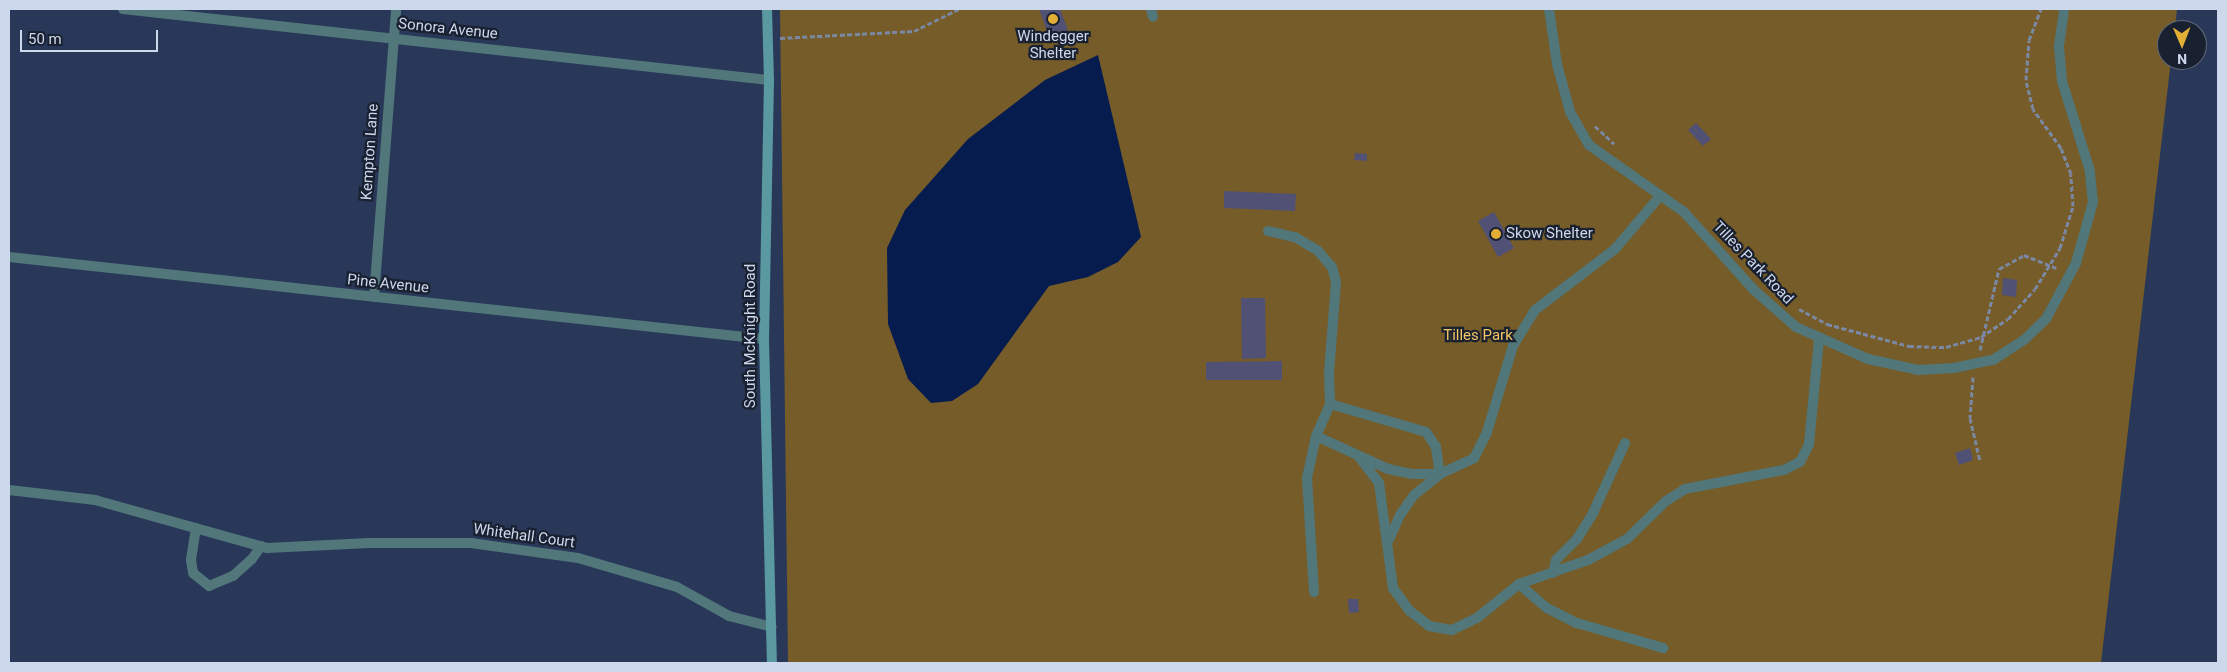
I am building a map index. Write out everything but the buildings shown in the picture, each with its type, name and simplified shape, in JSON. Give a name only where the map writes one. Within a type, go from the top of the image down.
[{"type":"main road","name":"South McKnight Road","points":[[767,9],[769,80],[764,339],[772,663]]},
{"type":"street","name":"Sonora Avenue","points":[[123,9],[769,80]]},
{"type":"street","name":"Kempton Lane","points":[[374,297],[396,9]]},
{"type":"street","name":"Tilles Park Road","points":[[1549,9],[1558,64],[1577,127],[1589,145],[1684,212],[1772,308],[1796,327],[1819,340],[1868,360],[1918,370],[1993,360],[2024,340],[2046,319],[2070,275],[2089,224],[2093,202],[2090,171],[2062,81],[2059,46],[2064,9]]},
{"type":"street","points":[[1389,541],[1400,515],[1414,495],[1440,474],[1474,458],[1487,432],[1513,346],[1535,310],[1615,249],[1660,196]]},
{"type":"street","points":[[1268,231],[1295,237],[1318,251],[1332,267],[1336,282],[1329,373],[1330,404],[1316,436],[1307,478],[1314,592]]},
{"type":"street","name":"Pine Avenue","points":[[9,257],[764,339]]},
{"type":"street","points":[[1360,458],[1379,483],[1389,541],[1388,572],[1392,588],[1410,612],[1429,626],[1452,630],[1477,618],[1519,584],[1588,560],[1627,539],[1666,501],[1685,489],[1784,470],[1800,462],[1809,444],[1819,340]]},
{"type":"street","points":[[1330,404],[1426,432],[1436,447],[1440,474]]},
{"type":"street","points":[[1316,436],[1360,458],[1401,472],[1440,474]]},
{"type":"street","points":[[1553,572],[1556,560],[1577,539],[1593,513],[1625,443]]},
{"type":"street","name":"Whitehall Court","points":[[9,490],[95,500],[261,546],[471,543],[578,558],[677,587],[729,616],[772,627]]},
{"type":"street","points":[[196,528],[191,560],[194,573],[209,586],[233,576],[252,559],[261,546]]},
{"type":"street","points":[[1519,584],[1548,608],[1577,623],[1663,648]]},
{"type":"path","points":[[768,39],[914,31],[959,9]]},
{"type":"path","points":[[1794,306],[1827,324],[1909,346],[1946,347],[1981,337],[2008,319],[2035,289],[2060,248],[2073,206],[2071,174],[2064,157],[2033,109],[2026,80],[2029,40],[2041,9]]},
{"type":"path","points":[[1590,121],[1619,148]]},
{"type":"path","points":[[1980,460],[1970,418],[1973,364],[1980,353],[1981,337],[1994,304],[2000,270],[2024,255],[2070,275]]},
{"type":"green space","name":"Tilles Park","points":[[780,9],[2177,9],[2176,20],[2157,20],[2157,70],[2170,70],[2101,663],[788,663]]},
{"type":"water","points":[[1098,55],[1141,237],[1118,262],[1088,277],[1049,286],[978,384],[952,401],[931,403],[908,379],[888,324],[887,248],[905,210],[968,139],[1045,80]]},
{"type":"place","name":"Windegger Shelter","points":[[1053,19]]},
{"type":"place","name":"Skow Shelter","points":[[1496,234]]}]
